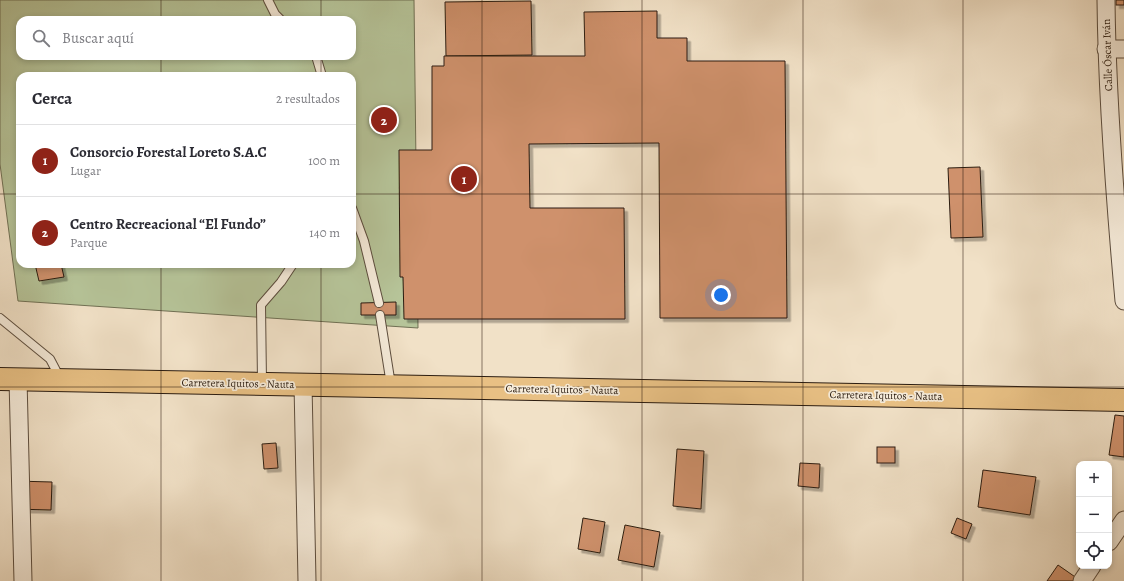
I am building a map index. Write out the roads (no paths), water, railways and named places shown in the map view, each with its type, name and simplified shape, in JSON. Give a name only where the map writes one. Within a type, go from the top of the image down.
[{"type":"main road","name":"Carretera Iquitos - Nauta","points":[[9,379],[1124,400]]},
{"type":"street","name":"Calle Óscar Iván","points":[[1106,0],[1106,49],[1119,198],[1124,301]]},
{"type":"street","points":[[1106,49],[1124,49]]},
{"type":"street","points":[[9,379],[24,581]]},
{"type":"street","points":[[303,384],[307,581]]},
{"type":"street","points":[[1112,538],[1124,520]]},
{"type":"street","points":[[1082,581],[1090,569]]},
{"type":"lane","points":[[268,0],[277,16]]},
{"type":"lane","points":[[317,60],[321,72]]},
{"type":"lane","points":[[356,219],[364,241],[379,303]]},
{"type":"lane","points":[[262,383],[261,305],[281,282],[290,268]]},
{"type":"lane","points":[[380,316],[391,386]]},
{"type":"lane","points":[[0,318],[50,359],[60,379]]},
{"type":"place","name":"Centro Recreacional “El Fundo”","points":[[384,120]]},
{"type":"place","name":"Consorcio Forestal Loreto S.A.C","points":[[464,179]]}]
